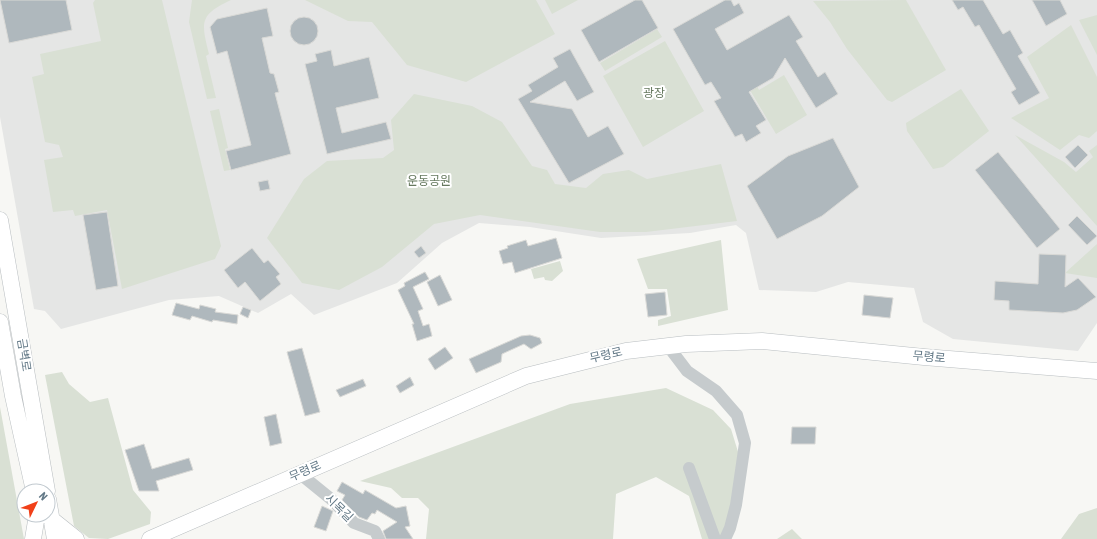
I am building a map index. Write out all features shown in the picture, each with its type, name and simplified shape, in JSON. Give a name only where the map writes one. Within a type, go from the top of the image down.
[{"type":"main road","name":"금벽로","points":[[0,220],[46,483]]},
{"type":"main road","name":"금벽로","points":[[0,322],[13,396],[32,483]]},
{"type":"main road","name":"무령로","points":[[150,539],[526,376],[626,351],[668,346],[762,341],[1097,372]]},
{"type":"main road","points":[[33,539],[39,523]]},
{"type":"main road","points":[[41,539],[42,523]]},
{"type":"main road","points":[[46,523],[55,539]]},
{"type":"main road","points":[[52,523],[76,539]]},
{"type":"street","points":[[668,346],[687,371],[716,391],[737,415],[745,444],[736,505],[730,528],[725,539]]},
{"type":"street","points":[[690,468],[715,539]]},
{"type":"street","name":"시목길","points":[[300,473],[331,499],[354,523],[374,531],[379,539]]},
{"type":"shaded area","points":[[0,0],[1097,0],[1097,323],[1078,351],[953,339],[923,322],[914,288],[848,282],[816,292],[759,290],[746,233],[736,225],[690,233],[601,238],[530,227],[479,223],[442,243],[397,283],[314,315],[291,294],[258,313],[219,296],[169,300],[61,329],[45,311],[34,309],[0,117]]},
{"type":"green space","points":[[95,0],[162,0],[221,246],[215,259],[122,289],[107,210],[75,216],[73,210],[53,212],[44,160],[63,157],[59,145],[45,142],[32,77],[44,74],[40,54],[101,41],[93,3]]},
{"type":"green space","points":[[192,0],[231,0],[213,10],[208,15],[204,27],[209,54],[206,56],[216,98],[207,99],[189,22]]},
{"type":"green space","points":[[305,0],[536,0],[555,34],[466,82],[407,65],[372,22],[348,21]]},
{"type":"green space","points":[[545,0],[578,0],[552,14]]},
{"type":"green space","points":[[906,0],[946,70],[892,102],[887,100],[847,49],[830,22],[813,1]]},
{"type":"green space","points":[[1097,15],[1097,55],[1079,20]]},
{"type":"green space","points":[[1071,25],[1097,77],[1097,131],[1089,138],[1079,135],[1060,150],[1011,118],[1049,98],[1027,57]]},
{"type":"green space","points":[[657,29],[662,37],[605,71],[600,63]]},
{"type":"green space","name":"광장","points":[[665,41],[704,111],[643,147],[603,76]]},
{"type":"green space","points":[[745,66],[759,90],[784,75],[807,115],[776,134],[738,70]]},
{"type":"green space","points":[[961,89],[989,131],[943,167],[933,169],[907,131],[906,123]]},
{"type":"green space","name":"운동공원","points":[[414,94],[472,106],[502,122],[532,166],[547,170],[555,184],[586,188],[603,174],[629,170],[647,179],[721,164],[737,221],[646,232],[600,232],[480,215],[434,224],[382,267],[339,290],[302,283],[267,238],[304,179],[327,161],[383,158],[394,150],[391,120]]},
{"type":"green space","points":[[219,109],[228,148],[225,149],[230,170],[224,171],[210,111]]},
{"type":"green space","points":[[1015,135],[1064,162],[1076,172],[1093,157],[1089,151],[1097,145],[1097,226]]},
{"type":"green space","points":[[721,240],[728,310],[658,326],[658,320],[671,316],[667,289],[648,289],[637,259]]},
{"type":"green space","points":[[1097,244],[1097,278],[1065,273]]},
{"type":"green space","points":[[560,261],[563,271],[552,281],[545,280],[544,277],[534,279],[531,269]]},
{"type":"green space","points":[[62,372],[69,384],[90,402],[108,398],[133,490],[151,512],[150,524],[108,539],[89,538],[74,526],[45,375]]},
{"type":"green space","points":[[666,388],[713,410],[731,429],[739,455],[727,530],[722,539],[702,539],[689,496],[656,477],[616,494],[613,539],[426,539],[429,509],[418,498],[402,498],[391,488],[360,481],[570,404]]},
{"type":"green space","points":[[0,407],[16,495],[16,523],[21,523],[24,539],[0,539]]},
{"type":"green space","points":[[1097,508],[1097,539],[1061,539],[1079,514]]},
{"type":"green space","points":[[792,529],[802,539],[777,539]]},
{"type":"building","points":[[0,0],[66,0],[72,30],[9,43]]},
{"type":"building","points":[[635,0],[642,0],[658,28],[599,62],[581,30]]},
{"type":"building","points":[[725,0],[731,0],[734,6],[739,3],[744,13],[715,29],[727,50],[789,15],[803,37],[796,41],[818,77],[825,72],[838,94],[816,108],[785,58],[773,78],[749,92],[766,120],[756,126],[761,133],[746,142],[742,134],[735,137],[714,101],[721,98],[711,82],[705,85],[673,29]]},
{"type":"building","points":[[952,0],[983,0],[1003,34],[1010,30],[1023,53],[1018,56],[1040,93],[1019,105],[1011,92],[1016,89],[979,25],[975,27],[963,7],[958,10]]},
{"type":"building","points":[[1032,0],[1060,0],[1067,14],[1046,26]]},
{"type":"building","points":[[267,8],[273,36],[262,38],[270,73],[274,74],[279,92],[275,93],[291,154],[231,170],[226,151],[251,145],[227,51],[217,54],[210,27],[217,19]]},
{"type":"building","points":[[304,17],[314,21],[318,31],[314,41],[304,45],[294,41],[290,31],[294,21]]},
{"type":"building","points":[[570,49],[594,92],[577,101],[565,81],[530,102],[572,109],[588,137],[608,126],[624,154],[569,183],[518,99],[532,91],[528,85],[558,67],[553,58]]},
{"type":"building","points":[[331,50],[334,66],[369,57],[379,98],[336,108],[342,133],[386,122],[391,139],[327,154],[305,64],[317,61],[315,54]]},
{"type":"building","points":[[833,138],[859,187],[822,216],[777,239],[747,186],[788,156]]},
{"type":"building","points":[[1078,145],[1088,155],[1075,168],[1065,157]]},
{"type":"building","points":[[998,152],[1060,229],[1037,248],[975,170]]},
{"type":"building","points":[[268,180],[270,189],[260,191],[258,182]]},
{"type":"building","points":[[107,212],[118,286],[96,290],[83,215]]},
{"type":"building","points":[[1077,216],[1097,236],[1087,245],[1068,225]]},
{"type":"building","points":[[556,238],[562,258],[515,273],[512,262],[503,264],[499,251],[508,248],[507,246],[526,240],[528,246]]},
{"type":"building","points":[[421,246],[426,253],[419,258],[414,252]]},
{"type":"building","points":[[252,248],[264,263],[268,260],[280,274],[276,277],[281,284],[260,301],[245,282],[238,288],[224,270]]},
{"type":"building","points":[[1039,254],[1066,255],[1065,287],[1078,278],[1096,297],[1077,310],[1063,313],[1009,310],[1009,301],[994,300],[995,281],[1038,284]]},
{"type":"building","points":[[425,272],[429,279],[413,287],[423,309],[418,311],[423,326],[429,324],[432,336],[417,341],[412,324],[414,324],[398,290],[405,286],[404,283]]},
{"type":"building","points":[[440,275],[452,300],[438,306],[427,282]]},
{"type":"building","points":[[665,292],[667,315],[648,317],[645,294]]},
{"type":"building","points":[[864,295],[893,298],[890,318],[862,315]]},
{"type":"building","points":[[176,303],[199,309],[200,305],[216,309],[215,312],[238,315],[237,324],[213,320],[212,322],[192,316],[190,320],[172,315]]},
{"type":"building","points":[[243,307],[251,310],[248,318],[240,314]]},
{"type":"building","points":[[530,335],[540,338],[542,343],[531,349],[524,344],[502,354],[501,362],[476,373],[469,359],[521,336]]},
{"type":"building","points":[[445,347],[453,358],[435,370],[428,359]]},
{"type":"building","points":[[302,348],[320,412],[305,416],[287,352]]},
{"type":"building","points":[[410,377],[414,385],[400,393],[396,386]]},
{"type":"building","points":[[363,379],[366,386],[340,397],[336,390]]},
{"type":"building","points":[[276,414],[282,443],[270,446],[264,417]]},
{"type":"building","points":[[792,427],[816,427],[815,444],[791,444]]},
{"type":"building","points":[[144,444],[152,469],[189,458],[193,470],[156,481],[159,491],[139,491],[125,450]]},
{"type":"building","points":[[342,482],[363,494],[365,490],[396,508],[406,506],[410,526],[405,527],[413,539],[386,539],[383,531],[397,522],[377,510],[375,514],[372,513],[367,520],[359,517],[342,500],[345,495],[337,491]]},
{"type":"building","points":[[322,506],[333,511],[326,531],[314,527]]}]
